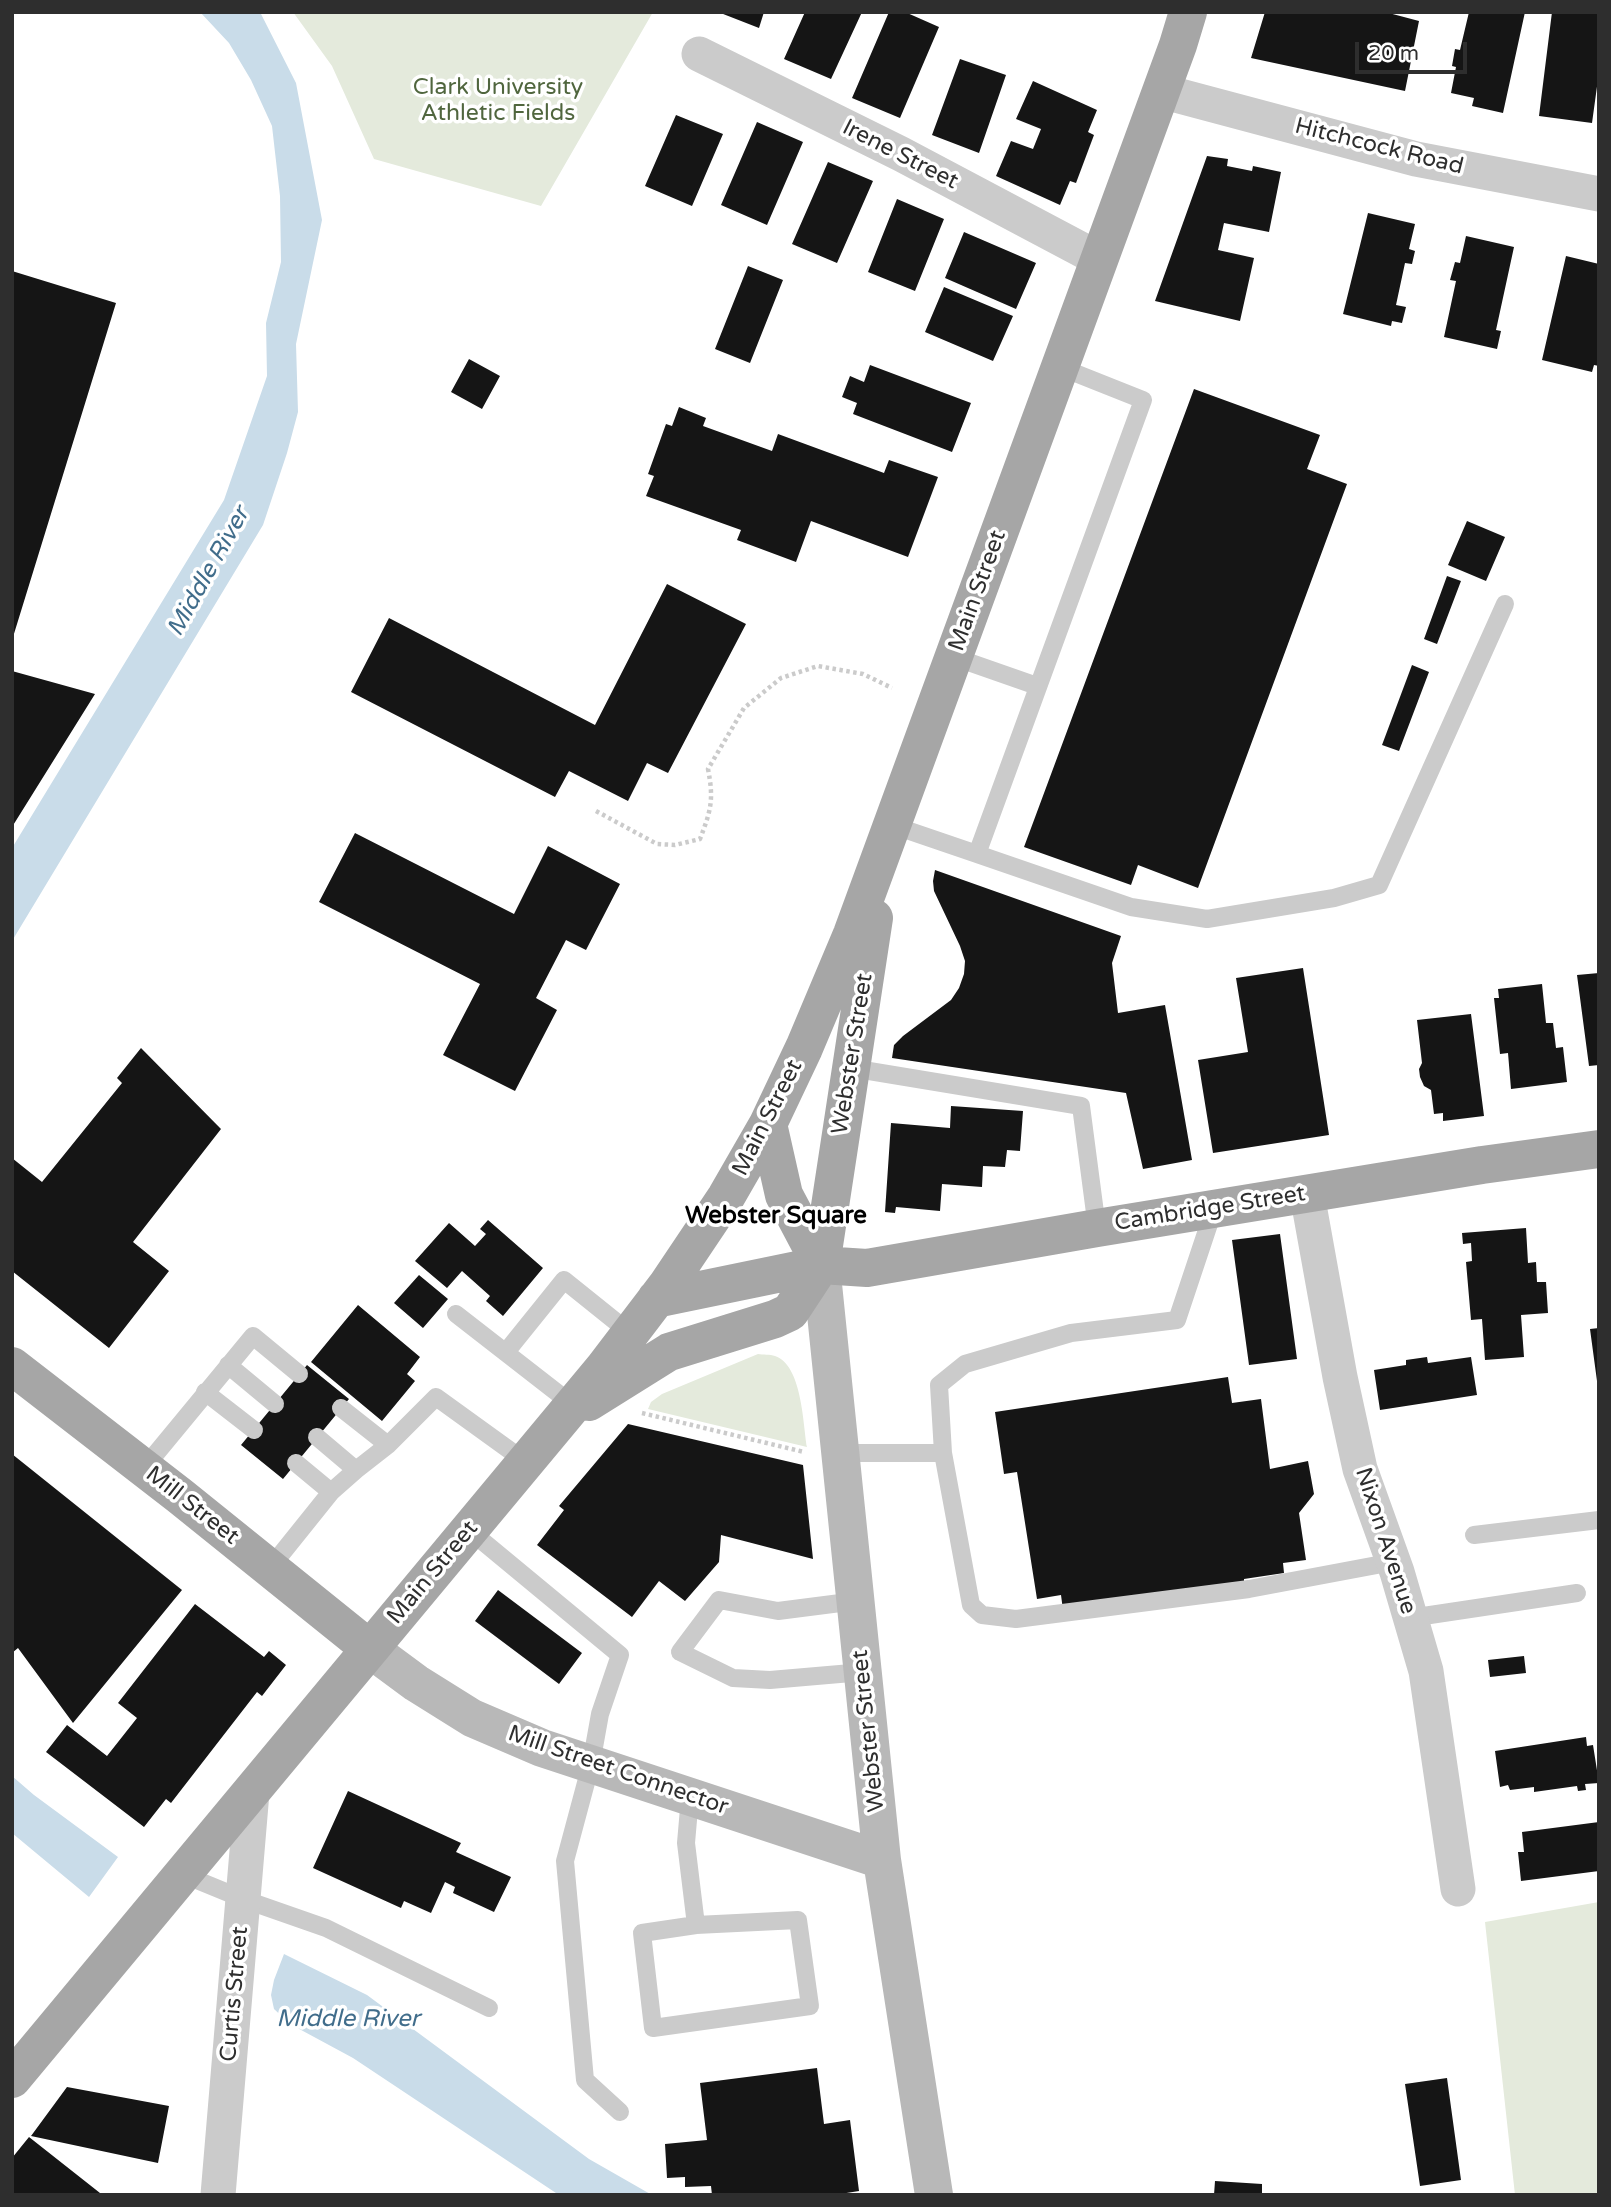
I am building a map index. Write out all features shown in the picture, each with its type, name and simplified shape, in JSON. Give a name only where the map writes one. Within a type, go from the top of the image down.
[{"type":"main road","name":"Main Street","points":[[14,2073],[253,1792],[526,1462],[630,1333],[698,1242],[726,1198],[768,1124],[804,1048],[852,934],[1188,12]]},
{"type":"main road","name":"Webster Street","points":[[889,834],[821,1265],[827,1454],[856,1601],[882,1860],[934,2195]]},
{"type":"main road","name":"Webster Street","points":[[768,1124],[784,1195],[821,1265]]},
{"type":"main road","name":"Cambridge Street","points":[[656,1298],[821,1265],[867,1268],[1482,1165],[1599,1149]]},
{"type":"main road","points":[[566,1412],[669,1352],[790,1312],[821,1265]]},
{"type":"main road","name":"Mill Street","points":[[12,1366],[370,1649]]},
{"type":"main road","name":"Mill Street Connector","points":[[370,1649],[416,1683],[472,1718],[542,1748],[882,1860]]},
{"type":"street","name":"Irene Street","points":[[699,54],[901,154],[1099,259]]},
{"type":"street","name":"Hitchcock Road","points":[[1161,91],[1416,159],[1599,194]]},
{"type":"street","name":"Nixon Avenue","points":[[1307,1194],[1340,1377],[1360,1469],[1393,1562],[1426,1671],[1458,1889]]},
{"type":"street","name":"Curtis Street","points":[[218,2195],[253,1792]]},
{"type":"lane","points":[[977,854],[1143,400],[1060,367]]},
{"type":"lane","points":[[889,834],[977,854],[1131,907],[1207,919],[1334,898],[1379,885],[1504,604]]},
{"type":"lane","points":[[954,657],[1037,687]]},
{"type":"lane","points":[[850,1068],[1081,1106],[1097,1228]]},
{"type":"lane","points":[[1214,1209],[1177,1320],[1071,1333],[965,1364],[939,1385],[943,1452],[971,1605],[982,1615],[1016,1619],[1249,1589],[1393,1562]]},
{"type":"lane","points":[[506,1352],[564,1280],[630,1333]]},
{"type":"lane","points":[[456,1314],[506,1352],[566,1412]]},
{"type":"lane","points":[[144,1468],[253,1336],[299,1374]]},
{"type":"lane","points":[[228,1365],[275,1404]]},
{"type":"lane","points":[[205,1392],[254,1430]]},
{"type":"lane","points":[[270,1568],[331,1492],[388,1445],[436,1397],[526,1462]]},
{"type":"lane","points":[[341,1408],[388,1445]]},
{"type":"lane","points":[[317,1437],[356,1469]]},
{"type":"lane","points":[[827,1454],[943,1452]]},
{"type":"lane","points":[[296,1463],[331,1492]]},
{"type":"lane","points":[[1474,1535],[1599,1520]]},
{"type":"lane","points":[[469,1530],[620,1655],[600,1714],[591,1764],[565,1861],[585,2080],[620,2112]]},
{"type":"lane","points":[[1410,1618],[1577,1593]]},
{"type":"lane","points":[[856,1601],[778,1611],[719,1600],[680,1652],[733,1678],[771,1680],[863,1672]]},
{"type":"lane","points":[[690,1797],[687,1843],[696,1925]]},
{"type":"lane","points":[[182,1874],[326,1928],[489,2008]]},
{"type":"lane","points":[[798,1920],[810,2006],[653,2028],[642,1933],[696,1925],[798,1920]]},
{"type":"path","points":[[596,811],[657,844],[675,845],[700,839],[711,811],[712,790],[708,769],[744,708],[781,678],[818,666],[863,674],[892,688]]},
{"type":"path","points":[[631,1410],[827,1454]]},
{"type":"green space","name":"Clark University Athletic Fields","points":[[293,12],[653,12],[541,206],[374,159],[332,66]]},
{"type":"green space","points":[[758,1354],[775,1356],[791,1371],[800,1396],[807,1447],[648,1409],[651,1402],[662,1394]]},
{"type":"green space","points":[[1599,1902],[1599,2195],[1515,2195],[1485,1922]]},
{"type":"water","points":[[200,12],[260,12],[296,83],[322,220],[296,344],[298,412],[263,525],[12,941],[12,848],[224,500],[267,376],[266,323],[281,262],[280,196],[272,126],[251,80],[229,43]]},
{"type":"water","points":[[12,1776],[118,1857],[89,1897],[12,1833]]},
{"type":"water","name":"Middle River","points":[[284,1954],[367,1995],[589,2159],[652,2195],[559,2195],[353,2058],[290,2024],[274,2009],[271,1995]]},
{"type":"building","points":[[718,12],[764,12],[759,28]]},
{"type":"building","points":[[805,12],[862,12],[831,79],[784,59]]},
{"type":"building","points":[[889,12],[905,12],[939,27],[900,118],[852,98]]},
{"type":"building","points":[[1265,12],[1385,12],[1419,21],[1405,91],[1251,58]]},
{"type":"building","points":[[1469,12],[1525,12],[1503,113],[1472,106],[1474,98],[1451,93],[1456,67],[1452,66],[1455,49],[1460,50]]},
{"type":"building","points":[[1552,12],[1599,14],[1599,72],[1592,123],[1539,116]]},
{"type":"building","points":[[960,59],[1006,75],[979,153],[932,135]]},
{"type":"building","points":[[1033,81],[1097,110],[1088,132],[1094,135],[1076,183],[1070,181],[1060,205],[996,176],[1011,141],[1033,149],[1041,129],[1016,119]]},
{"type":"building","points":[[676,115],[723,134],[692,206],[645,186]]},
{"type":"building","points":[[757,122],[803,142],[767,225],[721,205]]},
{"type":"building","points":[[1207,156],[1228,159],[1227,166],[1252,171],[1253,166],[1281,172],[1269,232],[1224,223],[1218,250],[1254,258],[1240,321],[1155,301]]},
{"type":"building","points":[[828,162],[873,181],[837,263],[792,244]]},
{"type":"building","points":[[897,199],[944,219],[915,291],[868,272]]},
{"type":"building","points":[[1368,213],[1415,224],[1409,249],[1415,251],[1412,264],[1405,263],[1396,305],[1406,307],[1402,323],[1392,321],[1391,326],[1343,314]]},
{"type":"building","points":[[964,232],[1036,263],[1016,309],[945,278]]},
{"type":"building","points":[[1466,236],[1514,247],[1496,330],[1501,331],[1497,349],[1444,337],[1456,281],[1450,280],[1455,262],[1460,263]]},
{"type":"building","points":[[1566,256],[1599,264],[1599,366],[1594,365],[1592,372],[1542,360]]},
{"type":"building","points":[[748,266],[783,280],[750,363],[715,349]]},
{"type":"building","points":[[12,271],[116,303],[13,637],[12,637]]},
{"type":"building","points":[[944,287],[1013,316],[993,361],[925,332]]},
{"type":"building","points":[[469,359],[500,376],[482,409],[451,392]]},
{"type":"building","points":[[870,365],[971,403],[952,452],[853,414],[857,403],[842,397],[850,376],[864,382]]},
{"type":"building","points":[[1194,389],[1320,435],[1307,469],[1347,484],[1198,888],[1138,865],[1131,885],[1024,847]]},
{"type":"building","points":[[679,407],[706,418],[703,426],[772,451],[778,434],[884,473],[889,460],[938,477],[908,557],[811,521],[796,562],[737,540],[741,530],[646,496],[654,476],[648,474],[666,424],[672,426]]},
{"type":"building","points":[[1467,521],[1505,537],[1486,581],[1448,565]]},
{"type":"building","points":[[1447,576],[1461,581],[1437,644],[1424,639]]},
{"type":"building","points":[[667,584],[746,624],[668,773],[647,763],[628,801],[569,771],[555,797],[351,692],[389,618],[595,725]]},
{"type":"building","points":[[1412,665],[1429,672],[1399,751],[1382,745]]},
{"type":"building","points":[[12,671],[95,694],[12,827]]},
{"type":"building","points":[[355,833],[514,914],[548,846],[620,884],[586,950],[566,940],[536,998],[557,1010],[515,1091],[443,1055],[480,984],[319,902]]},
{"type":"building","points":[[935,870],[1121,936],[1112,963],[1118,1013],[1165,1005],[1192,1160],[1143,1169],[1126,1093],[892,1058],[894,1045],[903,1036],[951,1000],[964,974],[965,961],[960,946],[934,891]]},
{"type":"building","points":[[1303,968],[1329,1135],[1213,1153],[1198,1060],[1248,1052],[1236,978]]},
{"type":"building","points":[[1599,973],[1599,1065],[1589,1066],[1577,975]]},
{"type":"building","points":[[1542,984],[1546,1023],[1553,1023],[1556,1048],[1563,1047],[1567,1082],[1511,1089],[1508,1053],[1500,1054],[1494,998],[1499,998],[1498,989]]},
{"type":"building","points":[[1471,1014],[1484,1116],[1443,1121],[1443,1113],[1434,1114],[1431,1090],[1424,1086],[1420,1077],[1419,1069],[1422,1063],[1417,1020]]},
{"type":"building","points":[[141,1048],[221,1129],[133,1242],[169,1271],[109,1348],[12,1271],[12,1158],[42,1182],[122,1083],[117,1078]]},
{"type":"building","points":[[951,1106],[1023,1111],[1020,1151],[1007,1150],[1005,1167],[983,1166],[982,1187],[942,1184],[940,1211],[896,1207],[895,1213],[885,1212],[891,1123],[950,1128]]},
{"type":"building","points":[[488,1220],[543,1268],[503,1316],[486,1301],[490,1296],[462,1271],[447,1288],[415,1261],[449,1223],[475,1246],[486,1234],[480,1229]]},
{"type":"building","points":[[1526,1228],[1528,1263],[1536,1262],[1537,1282],[1546,1282],[1548,1313],[1521,1315],[1524,1357],[1485,1360],[1482,1319],[1471,1320],[1466,1262],[1472,1261],[1471,1243],[1463,1244],[1462,1233]]},
{"type":"building","points":[[1280,1234],[1297,1359],[1249,1365],[1232,1240]]},
{"type":"building","points":[[419,1275],[448,1299],[423,1328],[394,1303]]},
{"type":"building","points":[[358,1305],[420,1357],[407,1374],[415,1381],[382,1421],[311,1362]]},
{"type":"building","points":[[1599,1328],[1599,1381],[1597,1381],[1590,1329]]},
{"type":"building","points":[[1427,1357],[1428,1363],[1471,1357],[1477,1395],[1380,1410],[1374,1370],[1406,1365],[1406,1360]]},
{"type":"building","points":[[307,1365],[349,1399],[283,1479],[241,1445]]},
{"type":"building","points":[[1228,1377],[1232,1403],[1261,1399],[1270,1469],[1308,1461],[1314,1494],[1299,1513],[1306,1560],[1283,1563],[1284,1573],[1244,1579],[1244,1585],[1063,1610],[1061,1595],[1037,1599],[1017,1472],[1004,1474],[995,1412]]},
{"type":"building","points":[[628,1424],[803,1465],[813,1559],[721,1535],[719,1562],[685,1601],[659,1581],[632,1617],[537,1545],[564,1510],[559,1506]]},
{"type":"building","points":[[12,1454],[182,1590],[73,1723],[18,1648],[12,1653]]},
{"type":"building","points":[[498,1590],[582,1653],[559,1684],[475,1621]]},
{"type":"building","points":[[195,1604],[264,1657],[269,1651],[286,1665],[262,1696],[257,1692],[171,1803],[166,1799],[144,1827],[46,1752],[67,1725],[107,1756],[137,1718],[118,1703]]},
{"type":"building","points":[[1524,1656],[1526,1673],[1490,1677],[1488,1660]]},
{"type":"building","points":[[1586,1737],[1587,1746],[1593,1745],[1599,1783],[1585,1784],[1586,1790],[1578,1791],[1577,1786],[1534,1792],[1534,1787],[1510,1790],[1508,1785],[1500,1787],[1495,1751]]},
{"type":"building","points":[[348,1791],[461,1843],[456,1852],[511,1877],[494,1912],[453,1893],[455,1887],[445,1882],[431,1913],[404,1901],[401,1908],[313,1868]]},
{"type":"building","points":[[1599,1822],[1599,1871],[1521,1881],[1518,1852],[1524,1852],[1522,1832]]},
{"type":"building","points":[[817,2068],[824,2124],[850,2120],[859,2191],[834,2195],[712,2195],[711,2186],[685,2187],[685,2177],[667,2178],[665,2144],[707,2140],[700,2083]]},
{"type":"building","points":[[1447,2078],[1461,2180],[1420,2186],[1405,2084]]},
{"type":"building","points":[[67,2087],[169,2106],[158,2163],[31,2136]]},
{"type":"building","points":[[29,2137],[100,2193],[12,2195],[12,2158]]},
{"type":"building","points":[[1215,2181],[1262,2184],[1262,2195],[1214,2195]]},
{"type":"district","name":"Webster Square","points":[[776,1217]]}]
